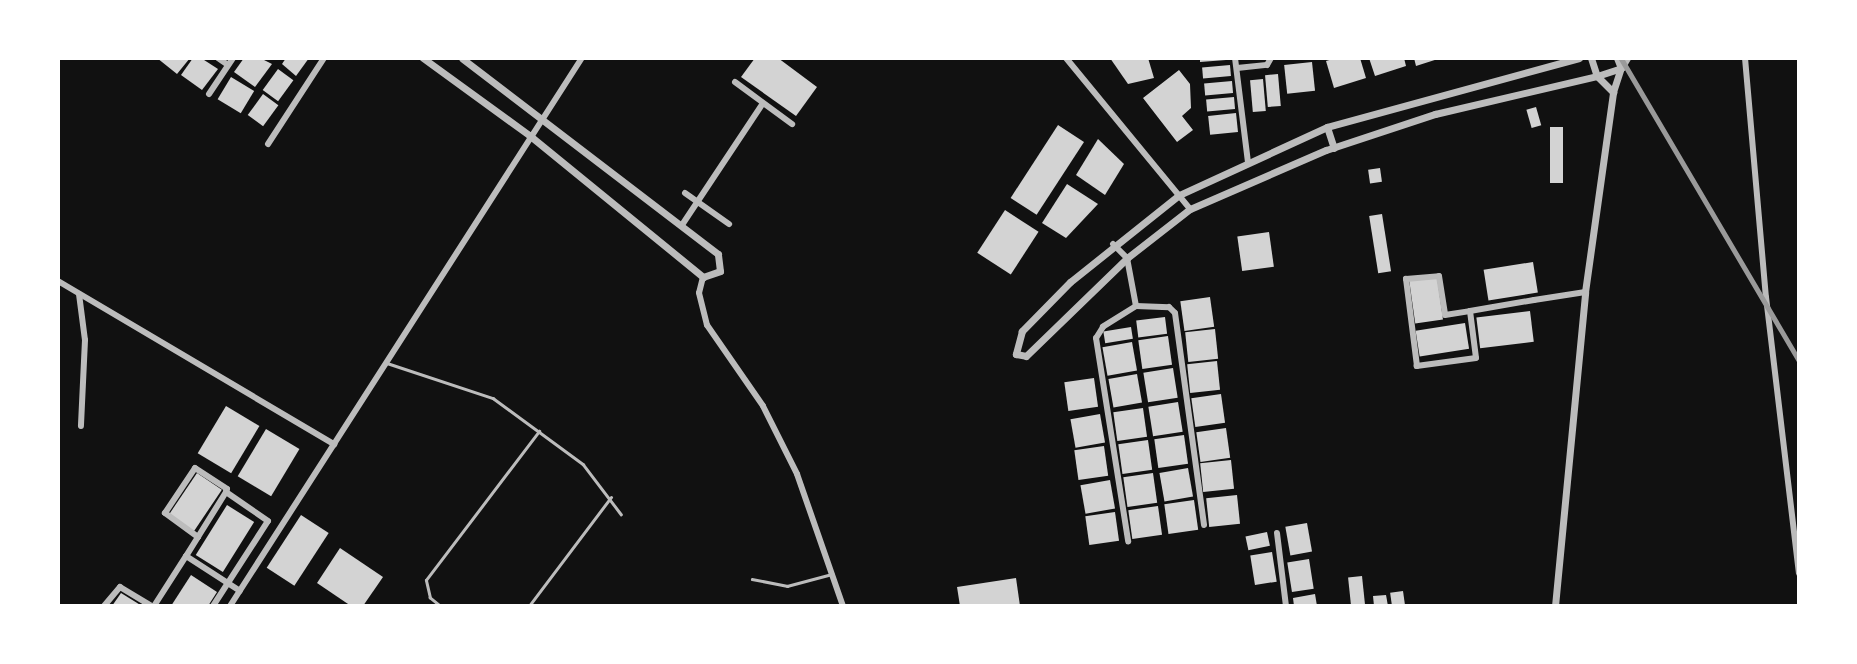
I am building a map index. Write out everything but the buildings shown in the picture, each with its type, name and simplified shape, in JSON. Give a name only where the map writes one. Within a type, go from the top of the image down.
[{"type":"street","points":[[218,58],[228,65]]},
{"type":"street","points":[[209,94],[233,58]]},
{"type":"street","points":[[268,144],[324,58]]},
{"type":"street","points":[[423,58],[529,135],[703,277]]},
{"type":"street","points":[[462,58],[543,117],[718,254],[720,271],[703,277]]},
{"type":"street","points":[[230,606],[529,135],[582,58]]},
{"type":"street","points":[[1066,58],[1190,209]]},
{"type":"street","points":[[1236,58],[1248,162]]},
{"type":"street","points":[[1237,68],[1267,65],[1271,58]]},
{"type":"street","points":[[1579,58],[1327,127],[1178,194],[1112,244],[1022,331],[1014,348],[1018,357],[1026,356],[1126,258],[1190,209],[1334,148],[1435,114],[1621,68]]},
{"type":"street","points":[[1591,58],[1597,76],[1613,92]]},
{"type":"street","points":[[1617,58],[1621,68]]},
{"type":"street","points":[[1555,606],[1585,292],[1613,92],[1627,58]]},
{"type":"street","points":[[1745,58],[1766,297],[1799,573]]},
{"type":"street","points":[[735,82],[792,124]]},
{"type":"street","points":[[682,225],[763,103]]},
{"type":"street","points":[[1327,127],[1334,148]]},
{"type":"street","points":[[685,193],[729,224]]},
{"type":"street","points":[[1112,244],[1126,258],[1136,306]]},
{"type":"street","points":[[1470,311],[1476,358],[1417,366],[1406,279],[1438,275],[1445,315],[1585,292]]},
{"type":"street","points":[[703,277],[699,293],[707,325],[763,406],[797,474],[843,606]]},
{"type":"street","points":[[58,281],[334,444]]},
{"type":"street","points":[[79,294],[85,340],[81,426]]},
{"type":"street","points":[[1128,541],[1096,338],[1103,327],[1136,306],[1169,307],[1175,313],[1204,525]]},
{"type":"street","points":[[104,606],[120,587],[153,606],[186,556],[198,537],[226,492],[226,485],[195,468],[165,513],[198,537]]},
{"type":"street","points":[[213,606],[268,521],[226,492]]},
{"type":"street","points":[[1277,533],[1286,606]]},
{"type":"street","points":[[186,556],[240,591]]},
{"type":"lane","points":[[385,363],[486,394],[583,464],[611,496],[621,514]]},
{"type":"lane","points":[[440,606],[427,589],[431,571],[540,431]]},
{"type":"lane","points":[[529,606],[611,496]]},
{"type":"lane","points":[[752,579],[787,586],[832,574]]},
{"type":"railway","points":[[1621,58],[1799,360]]}]
